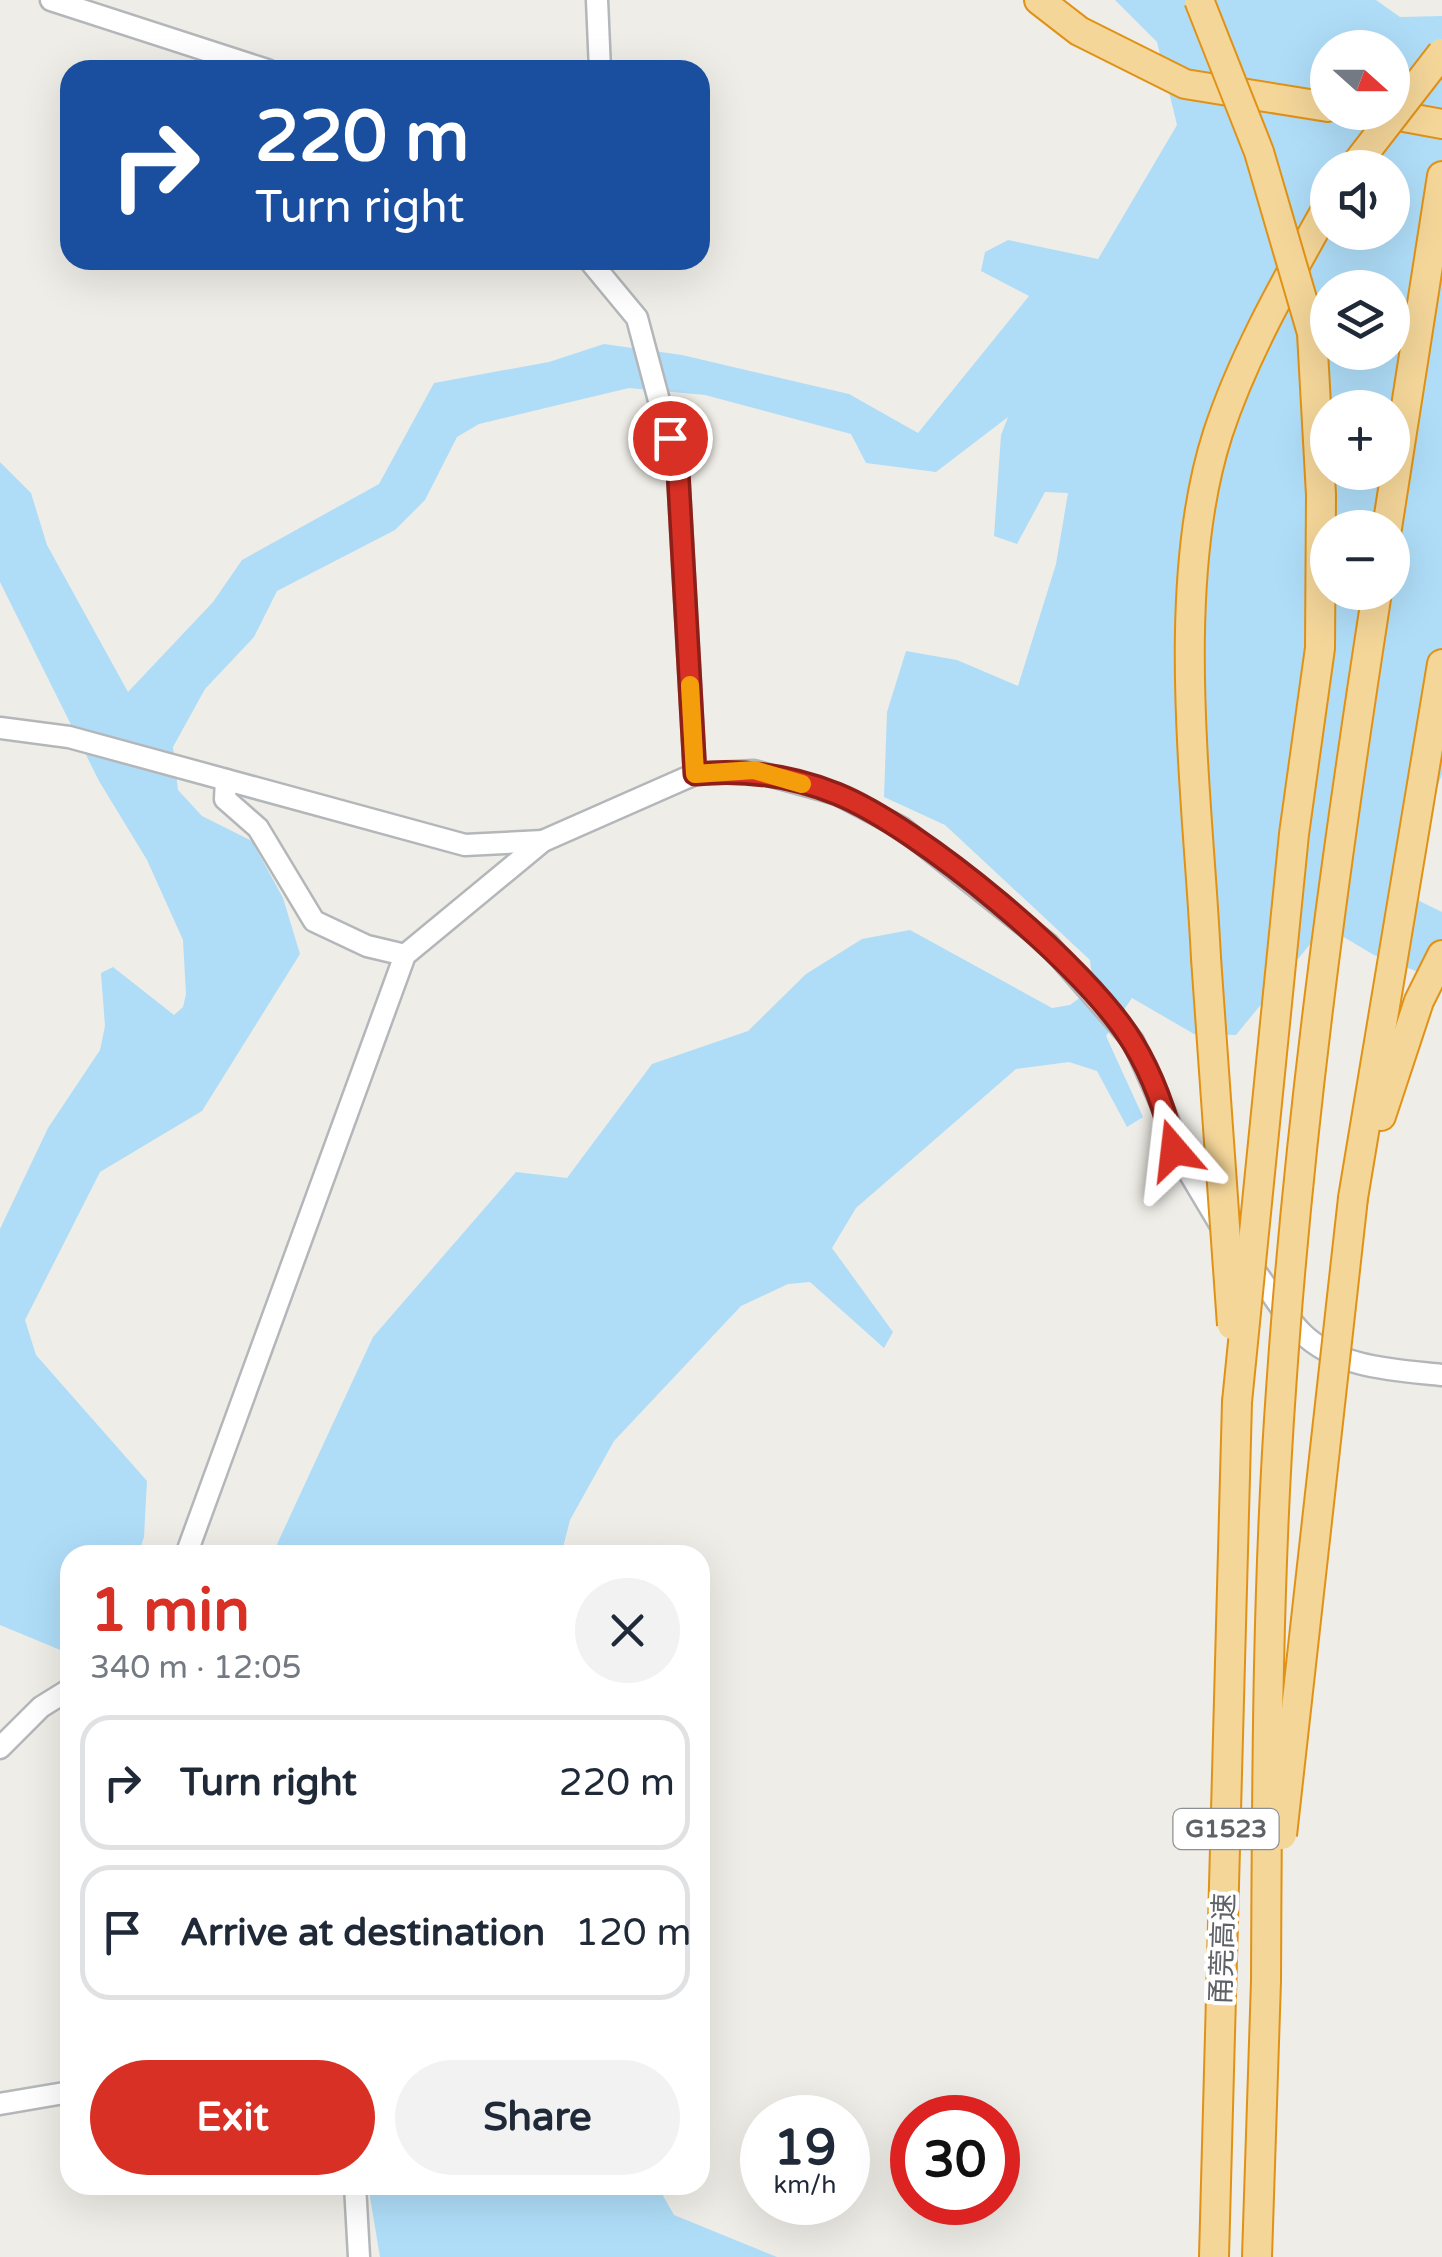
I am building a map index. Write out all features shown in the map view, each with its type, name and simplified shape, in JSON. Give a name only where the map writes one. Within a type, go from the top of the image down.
[{"type":"highway","points":[[1040,0],[1079,32],[1186,84],[1310,103]]},
{"type":"highway","points":[[1198,0],[1259,152],[1312,333],[1321,495],[1320,648],[1294,834],[1238,1402]]},
{"type":"highway","points":[[1368,150],[1442,53]]},
{"type":"highway","points":[[1410,118],[1442,124]]},
{"type":"highway","points":[[1390,510],[1442,176]]},
{"type":"highway","points":[[1238,1402],[1202,878],[1193,699],[1193,556],[1218,435],[1269,313],[1310,239]]},
{"type":"highway","points":[[1266,1980],[1268,1667],[1281,1388],[1318,1017],[1375,610]]},
{"type":"highway","points":[[1266,1980],[1354,1198],[1442,664]]},
{"type":"highway","points":[[1354,1198],[1419,1001],[1442,956]]},
{"type":"highway","name":"甬莞高速","points":[[1214,2257],[1238,1402]]},
{"type":"highway","name":"甬莞高速","points":[[1257,2257],[1266,1980]]},
{"type":"street","points":[[50,0],[236,60]]},
{"type":"street","points":[[598,0],[600,60]]},
{"type":"street","points":[[597,270],[637,318],[678,472],[695,774]]},
{"type":"street","points":[[0,728],[69,737],[465,845],[543,841]]},
{"type":"street","points":[[189,1545],[405,955],[543,841],[695,774],[754,770],[837,794],[902,828],[1048,944],[1133,1042],[1169,1122],[1174,1150],[1201,1198],[1302,1334],[1340,1356],[1380,1368],[1442,1375]]},
{"type":"street","points":[[226,780],[225,799],[258,828],[314,921],[368,946],[405,955]]},
{"type":"street","points":[[0,1748],[41,1707],[60,1695]]},
{"type":"street","points":[[0,2104],[60,2094]]},
{"type":"street","points":[[356,2195],[359,2257]]},
{"type":"water","points":[[1115,0],[1376,0],[1400,17],[1442,16],[1442,774],[1399,891],[1442,912],[1442,981],[1374,955],[1325,926],[1236,1035],[1194,1034],[1132,998],[1106,1036],[1143,1117],[1127,1127],[1097,1071],[1069,1062],[1016,1069],[856,1208],[832,1248],[893,1332],[884,1348],[810,1282],[788,1284],[741,1306],[614,1441],[570,1520],[564,1545],[277,1545],[373,1337],[516,1172],[567,1178],[652,1064],[748,1031],[806,974],[862,939],[910,930],[1052,1008],[1070,1005],[1093,988],[1090,960],[945,825],[884,797],[887,712],[906,651],[957,660],[1018,686],[1056,564],[1068,493],[1045,492],[1017,544],[994,536],[1001,435],[1008,417],[936,472],[866,463],[851,434],[705,395],[629,388],[479,424],[457,437],[425,500],[395,530],[277,591],[254,637],[205,689],[173,747],[178,790],[202,816],[252,841],[283,898],[300,954],[202,1111],[100,1172],[25,1320],[36,1355],[147,1481],[144,1537],[141,1545],[60,1545],[60,1650],[0,1625],[0,1229],[48,1128],[100,1050],[105,1026],[101,973],[113,967],[174,1015],[183,1007],[186,994],[183,940],[147,860],[99,781],[0,582],[0,462],[31,493],[47,545],[128,692],[213,602],[242,560],[379,484],[434,383],[549,362],[604,344],[682,355],[849,394],[918,433],[1029,296],[981,271],[985,252],[1008,240],[1098,259],[1177,125],[1157,42]]},
{"type":"water","points":[[370,2195],[663,2195],[674,2215],[777,2257],[380,2257]]},
{"type":"slow traffic","points":[[690,685],[695,774],[754,770],[802,784]]},
{"type":"route","points":[[670,438],[678,472],[695,774],[754,770],[837,794],[902,828],[1048,944],[1133,1042],[1169,1122],[1174,1150]]}]
